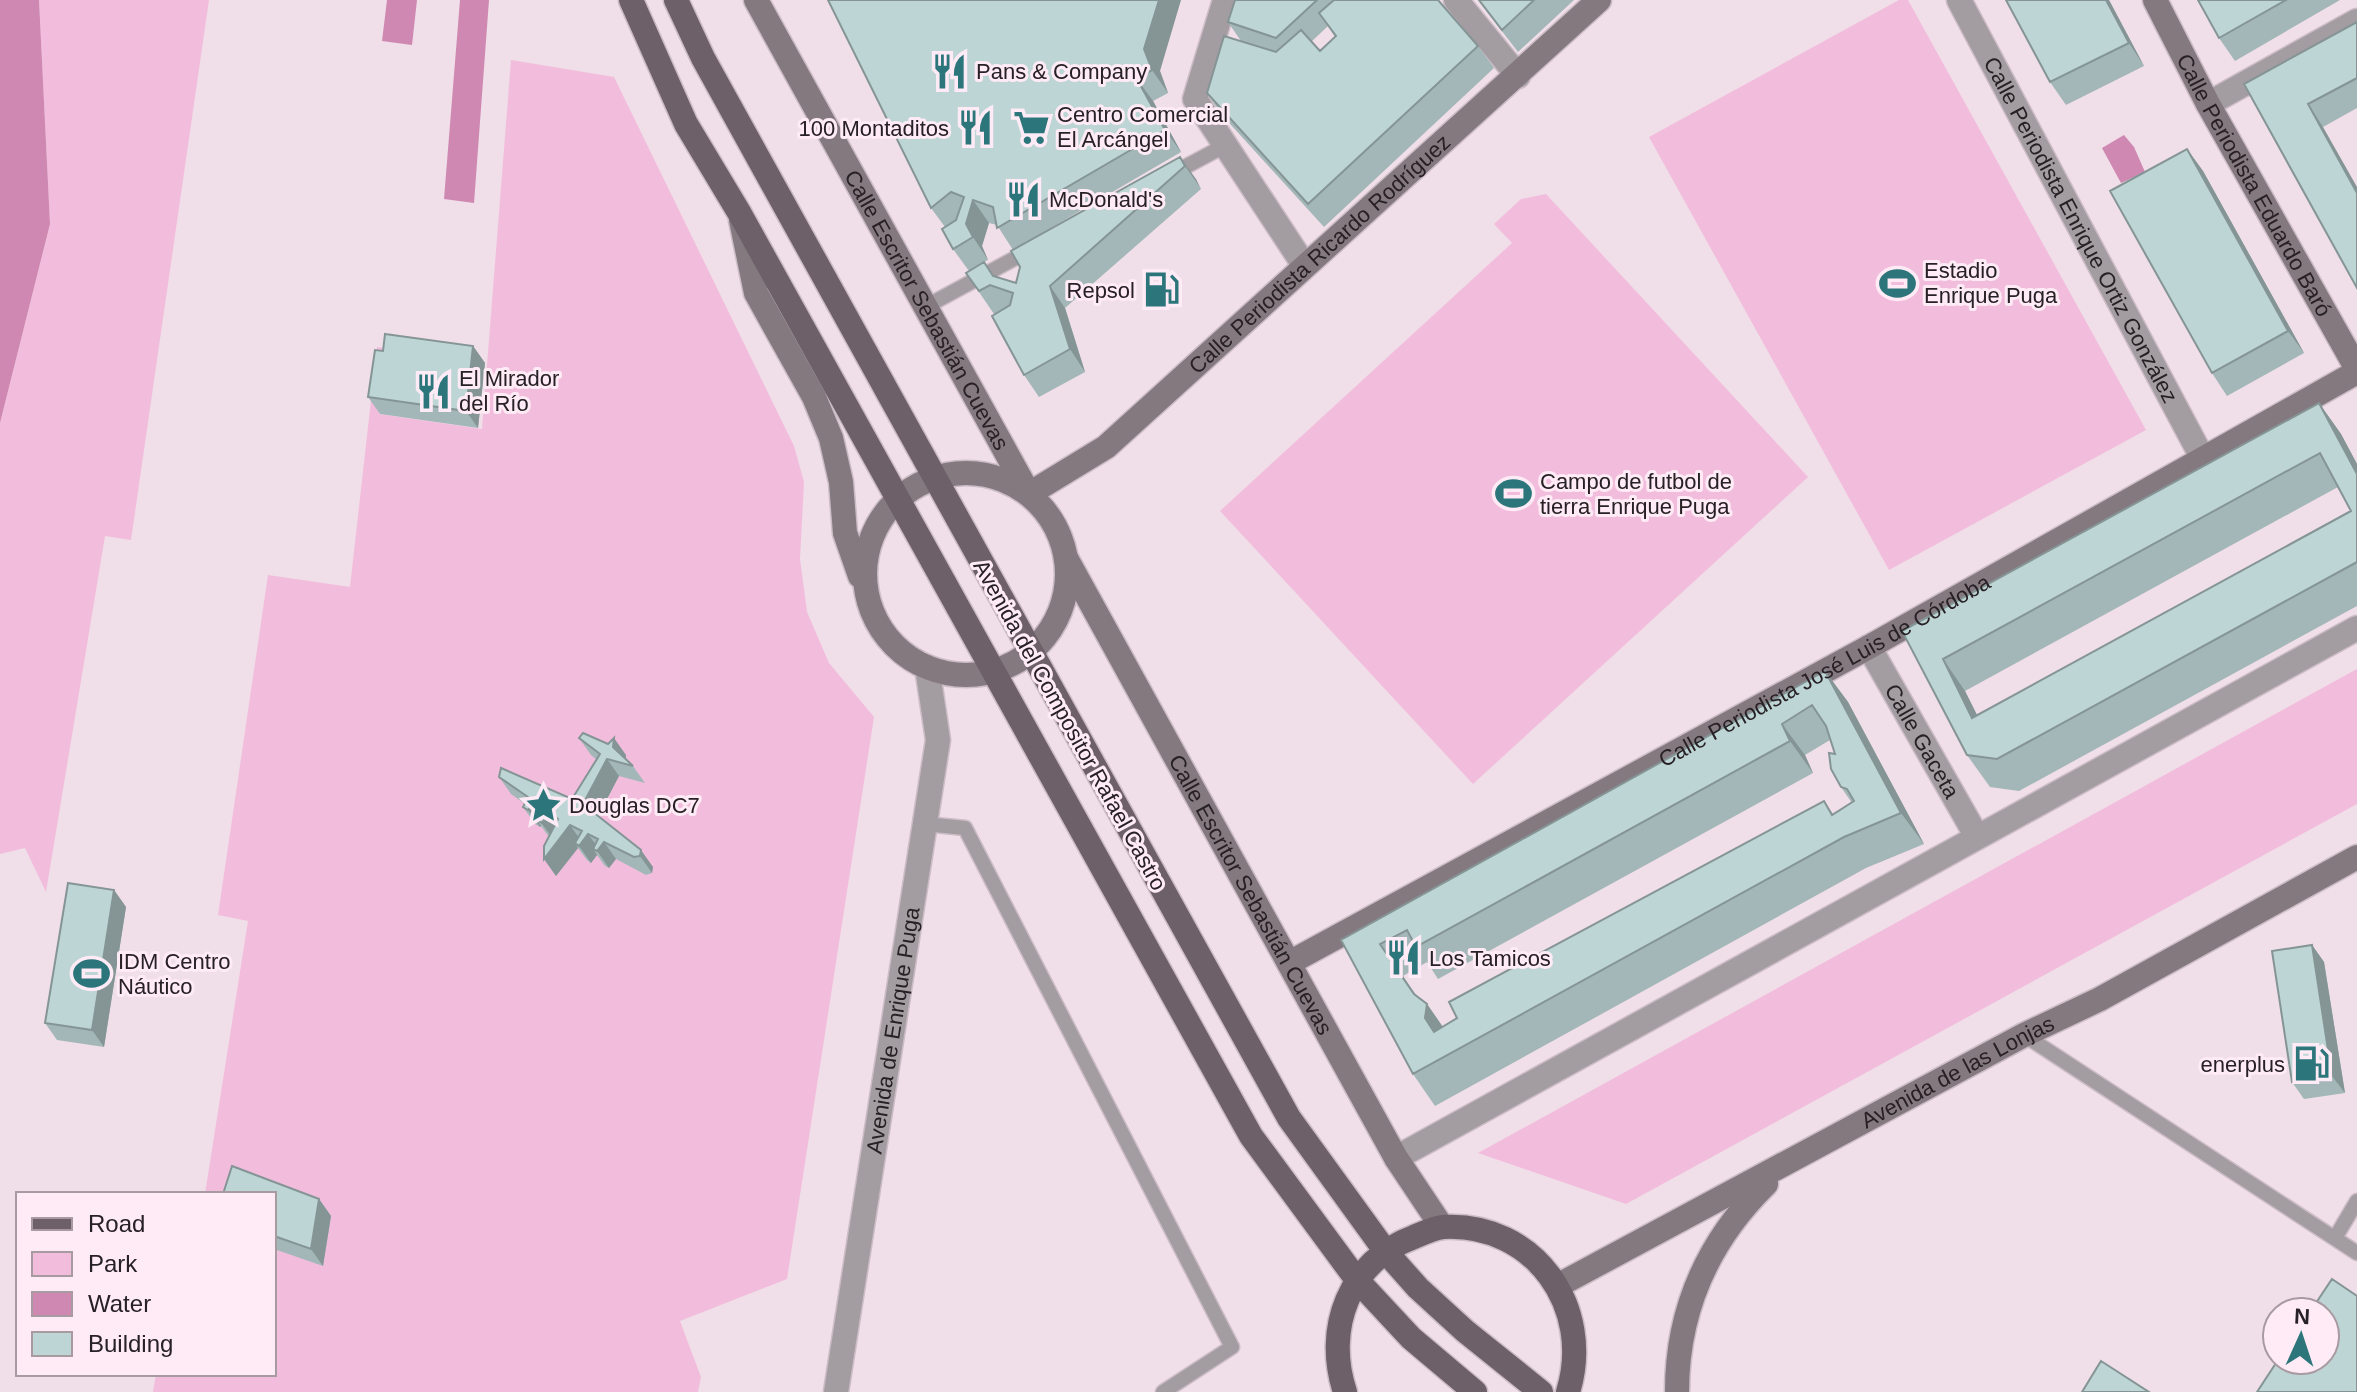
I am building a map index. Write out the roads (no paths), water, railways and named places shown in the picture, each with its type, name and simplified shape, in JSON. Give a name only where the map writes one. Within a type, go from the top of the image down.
[{"type":"main road","name":"Avenida del Compositor Rafael Castro","points":[[631,0],[686,124],[740,214],[1251,1136],[1357,1280],[1411,1338],[1475,1392]]},
{"type":"main road","name":"Avenida del Compositor Rafael Castro","points":[[676,0],[703,58],[932,478],[1281,1105],[1386,1252],[1443,1312],[1541,1392]]},
{"type":"main road","points":[[1344,1392],[1336,1353],[1337,1326],[1357,1280],[1400,1242],[1442,1227],[1474,1231],[1521,1248],[1559,1285],[1570,1316],[1576,1349],[1568,1392]]},
{"type":"street","name":"Calle Escritor Sebastián Cuevas","points":[[756,0],[1029,494],[1053,523],[1066,558],[1396,1158],[1421,1201],[1442,1227]]},
{"type":"street","points":[[1225,0],[1195,99],[1304,265]]},
{"type":"street","points":[[1456,0],[1518,76]]},
{"type":"street","name":"Calle Periodista Ricardo Rodríguez","points":[[1029,494],[1106,447],[1599,0]]},
{"type":"street","name":"Calle Periodista Enrique Ortiz González","points":[[1959,0],[2203,459]]},
{"type":"street","name":"Calle Periodista Eduardo Baró","points":[[2155,0],[2208,104],[2357,371]]},
{"type":"street","points":[[2208,104],[2357,21]]},
{"type":"street","name":"Avenida del Compositor Rafael Castro","points":[[740,214],[756,293],[814,397],[831,438],[841,482],[845,533],[876,622],[897,649],[927,667]]},
{"type":"street","name":"Calle Periodista José Luis de Córdoba","points":[[1289,963],[1869,647],[2357,371]]},
{"type":"street","points":[[865,590],[865,555],[872,533],[897,499],[932,478],[966,472],[999,478],[1029,494]]},
{"type":"street","points":[[927,667],[953,674],[992,671],[1031,653],[1054,624],[1066,592],[1066,558]]},
{"type":"street","points":[[1396,1158],[1976,835],[2357,628]]},
{"type":"street","name":"Calle Gaceta","points":[[1869,647],[1976,835]]},
{"type":"street","name":"Avenida de Enrique Puga","points":[[836,1392],[938,740],[927,667]]},
{"type":"street","name":"Avenida de las Lonjas","points":[[1559,1285],[2024,1035],[2100,999],[2357,857]]},
{"type":"street","points":[[1677,1392],[1681,1333],[1699,1277],[1725,1229],[1788,1164]]},
{"type":"lane","points":[[1158,182],[1226,145]]},
{"type":"lane","points":[[927,306],[1049,240]]},
{"type":"lane","points":[[925,824],[965,828],[1232,1347],[1163,1392]]},
{"type":"lane","points":[[2024,1035],[2357,1253]]},
{"type":"lane","points":[[2335,1238],[2357,1201]]},
{"type":"water","points":[[0,0],[39,0],[50,224],[0,423]]},
{"type":"water","points":[[387,0],[417,0],[412,45],[382,41]]},
{"type":"water","points":[[460,0],[489,0],[474,203],[444,199]]},
{"type":"water","points":[[2124,135],[2134,147],[2145,172],[2121,183],[2102,148]]},
{"type":"place","name":"Pans & Company","points":[[950,71]]},
{"type":"place","name":"Centro Comercial El Arcángel","points":[[1031,127]]},
{"type":"place","name":"100 Montaditos","points":[[975,128]]},
{"type":"place","name":"McDonald's","points":[[1023,199]]},
{"type":"place","name":"Estadio Enrique Puga","points":[[1898,283]]},
{"type":"place","name":"Repsol","points":[[1161,290]]},
{"type":"place","name":"El Mirador del Río","points":[[433,391]]},
{"type":"place","name":"Campo de futbol de tierra Enrique Puga","points":[[1514,494]]},
{"type":"place","name":"Douglas DC7","points":[[543,805]]},
{"type":"place","name":"Los Tamicos","points":[[1403,958]]},
{"type":"place","name":"IDM Centro Náutico","points":[[92,974]]},
{"type":"place","name":"enerplus","points":[[2311,1064]]}]
